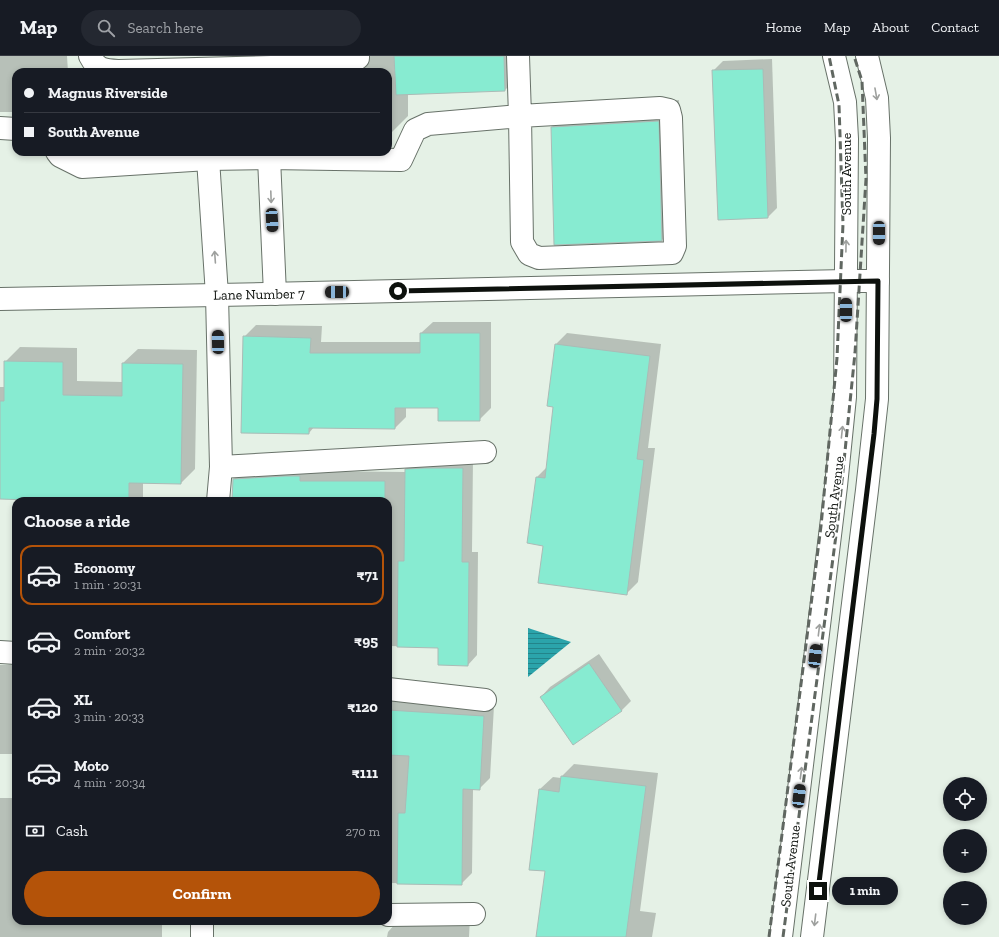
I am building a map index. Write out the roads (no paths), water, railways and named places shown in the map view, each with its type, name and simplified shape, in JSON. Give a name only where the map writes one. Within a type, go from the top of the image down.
[{"type":"street","points":[[90,56],[94,64],[101,68]]},
{"type":"street","points":[[234,68],[348,65],[358,58],[358,56]]},
{"type":"street","points":[[60,156],[82,167],[208,159],[270,158],[401,160],[416,130],[428,124],[520,116],[660,108],[669,110],[671,118],[675,246],[672,253],[539,258],[529,254],[522,242],[520,116],[518,56]]},
{"type":"street","name":"South Avenue","points":[[781,937],[833,509],[845,397],[847,139],[845,102],[834,56]]},
{"type":"street","points":[[812,937],[874,434],[877,399],[879,138],[877,98],[867,56]]},
{"type":"street","points":[[0,128],[12,129]]},
{"type":"street","points":[[270,158],[275,294]]},
{"type":"street","points":[[208,159],[217,296],[221,467],[218,497]]},
{"type":"street","name":"Lane Number 7","points":[[0,299],[217,296],[846,280],[878,281]]},
{"type":"street","points":[[221,467],[485,452]]},
{"type":"street","points":[[0,652],[12,653]]},
{"type":"street","points":[[392,690],[485,700]]},
{"type":"street","points":[[392,915],[474,914]]},
{"type":"street","points":[[202,925],[202,937]]},
{"type":"water","points":[[528,628],[571,642],[528,677]]},
{"type":"railway","points":[[769,937],[821,526],[837,358],[843,224],[839,105],[829,56]]},
{"type":"railway","points":[[783,937],[838,520],[855,353],[866,179],[862,81],[854,56]]}]
